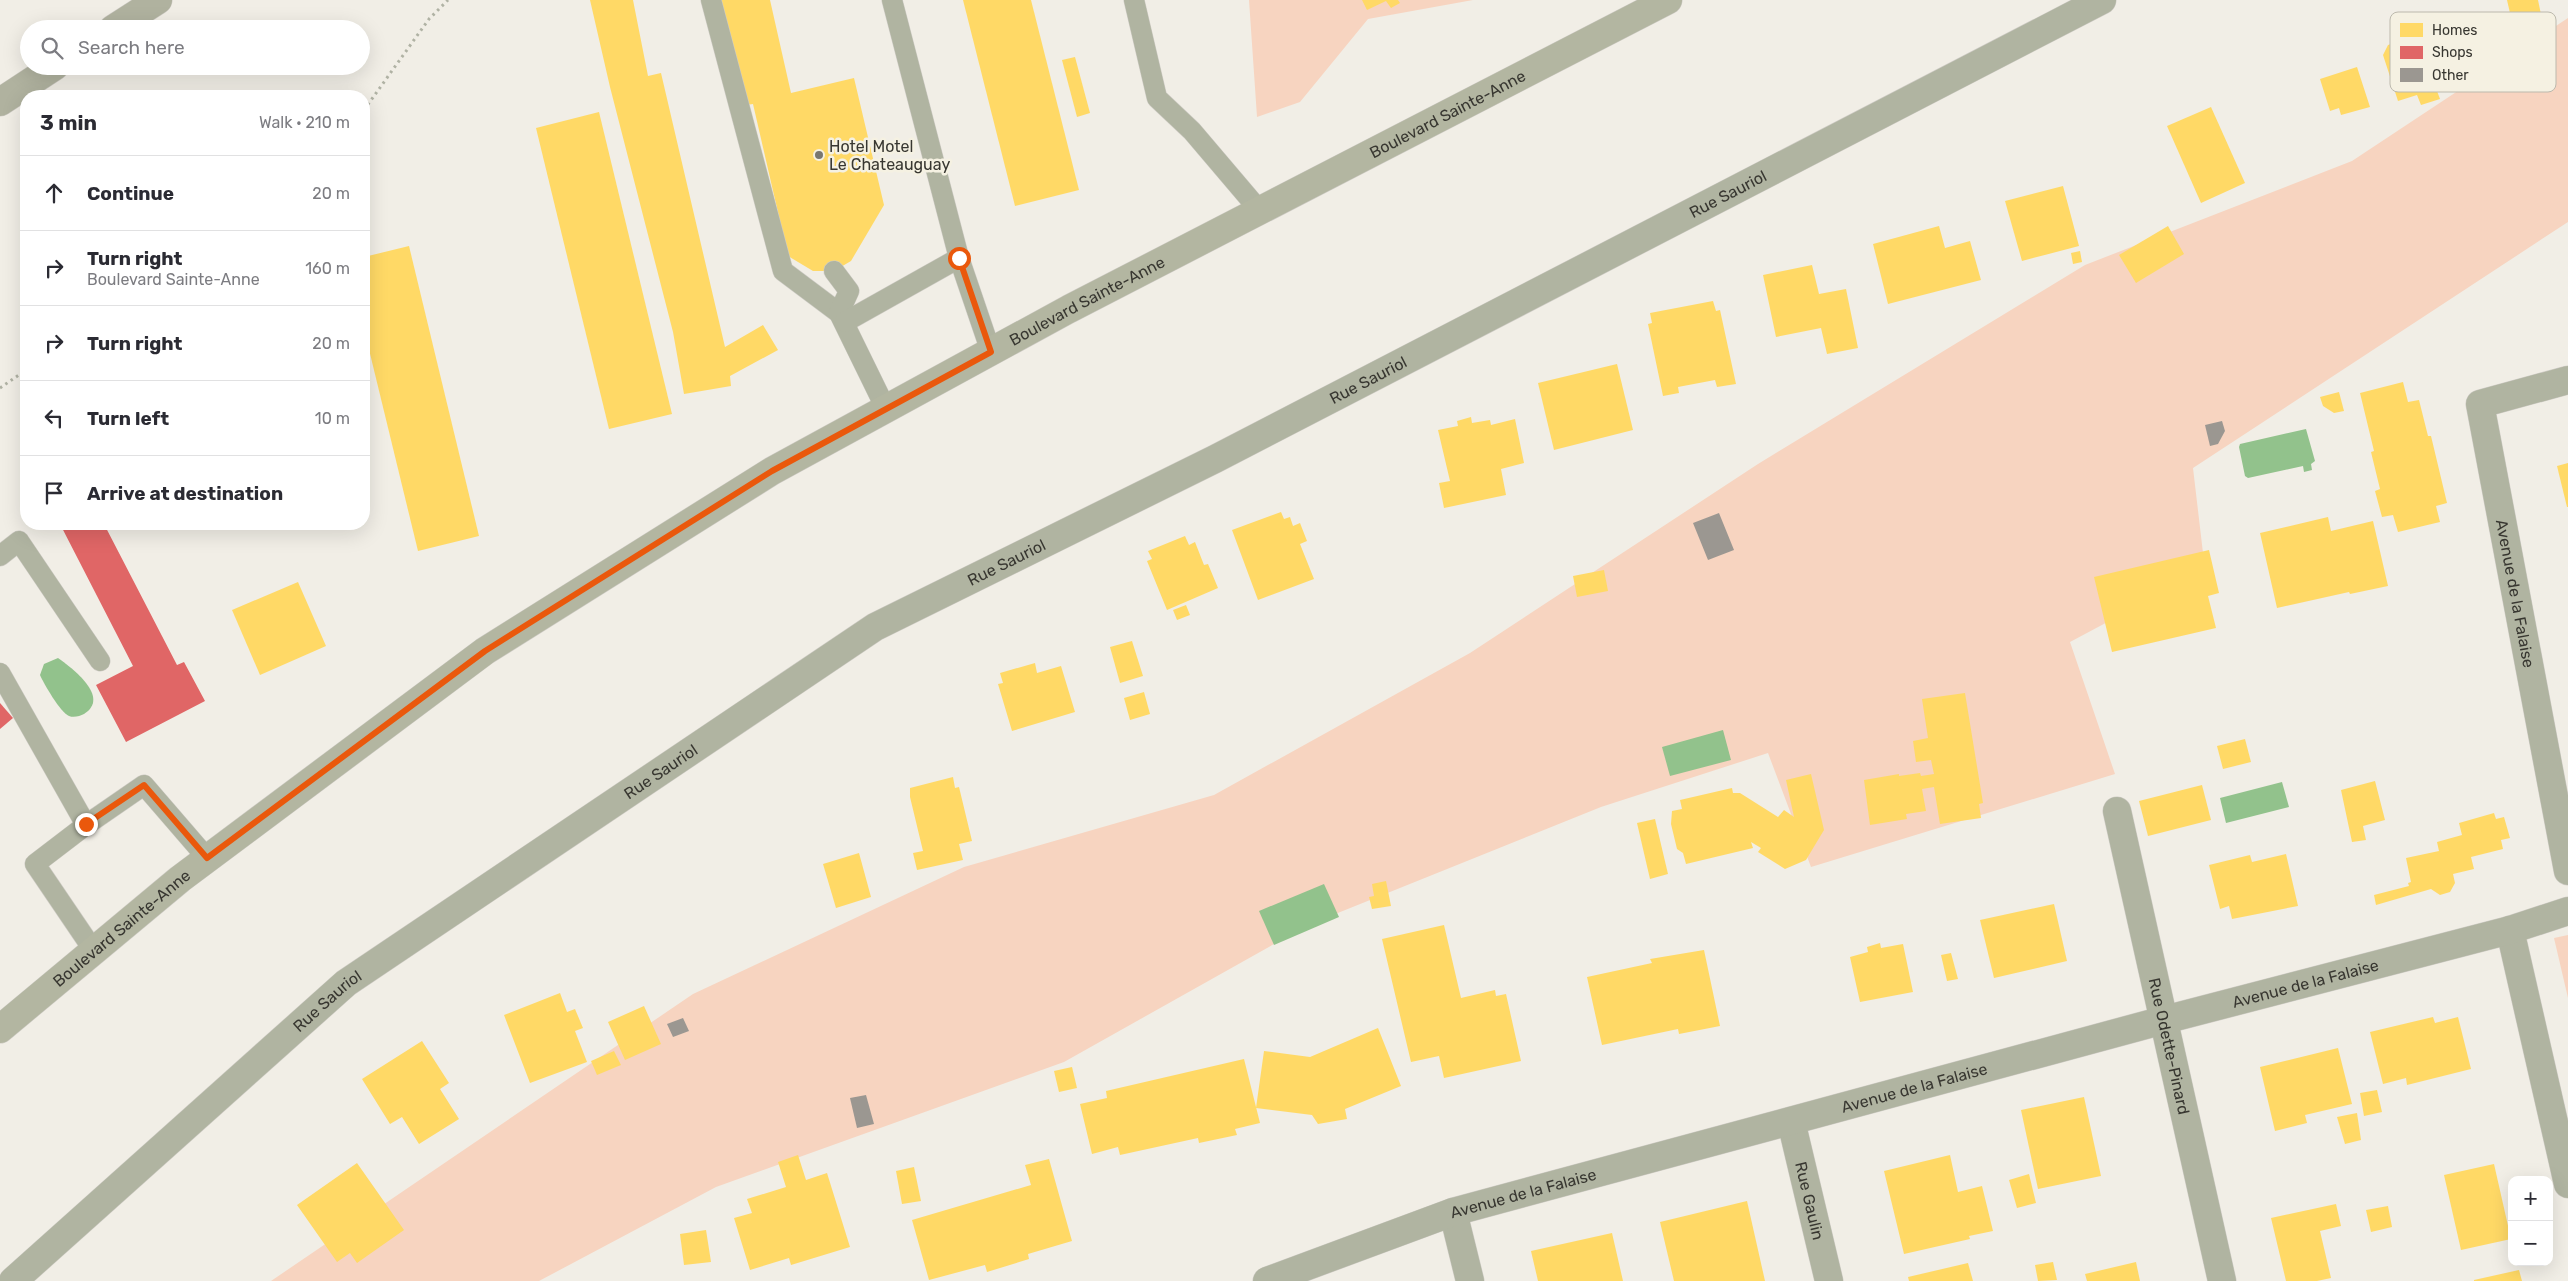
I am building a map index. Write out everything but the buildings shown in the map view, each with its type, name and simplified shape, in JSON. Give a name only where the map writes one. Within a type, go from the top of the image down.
[{"type":"highway","points":[[128,20],[158,0]]},
{"type":"highway","points":[[0,102],[42,75]]},
{"type":"main road","name":"Boulevard Sainte-Anne","points":[[0,1030],[207,858],[485,651],[772,471],[991,352],[1668,0]]},
{"type":"street","name":"Rue Sauriol","points":[[13,1281],[346,983],[875,627],[1215,459],[2102,0]]},
{"type":"street","name":"Avenue de la Falaise","points":[[2568,380],[2480,404],[2568,871]]},
{"type":"street","name":"Rue Odette-Pinard","points":[[2117,811],[2222,1281]]},
{"type":"street","name":"Avenue de la Falaise","points":[[1268,1281],[1453,1212],[2164,1020],[2510,930],[2568,911]]},
{"type":"street","points":[[2510,930],[2568,1184]]},
{"type":"street","name":"Rue Gaulin","points":[[1791,1121],[1829,1281]]},
{"type":"street","points":[[1453,1212],[1470,1281]]},
{"type":"lane","points":[[712,0],[778,232],[783,271],[842,317],[886,409]]},
{"type":"lane","points":[[892,0],[959,258],[991,352]]},
{"type":"lane","points":[[1134,0],[1157,98],[1192,131],[1260,211]]},
{"type":"lane","points":[[842,317],[959,258]]},
{"type":"lane","points":[[834,271],[849,291],[842,317]]},
{"type":"lane","points":[[0,556],[19,541],[100,661]]},
{"type":"lane","points":[[0,673],[86,824]]},
{"type":"lane","points":[[94,951],[34,864],[86,824],[144,785],[207,858]]},
{"type":"path","points":[[370,102],[429,19],[448,0]]},
{"type":"path","points":[[0,388],[20,374]]},
{"type":"shaded area","points":[[1249,0],[1473,0],[1368,19],[1300,102],[1257,117]]},
{"type":"shaded area","points":[[2568,18],[2568,222],[2193,468],[2205,570],[2070,642],[2115,774],[1811,867],[1768,753],[1601,807],[1308,925],[1064,1062],[716,1187],[539,1281],[271,1281],[693,994],[964,867],[1214,795],[1470,653],[1758,464],[2085,265],[2352,161],[2456,92],[2556,92],[2556,26]]},
{"type":"shaded area","points":[[2306,429],[2315,461],[2311,464],[2312,470],[2304,472],[2303,466],[2248,478],[2245,476],[2240,444]]},
{"type":"shaded area","points":[[58,658],[86,683],[91,691],[93,699],[91,707],[82,715],[73,717],[65,713],[40,675],[44,664]]},
{"type":"shaded area","points":[[1723,730],[1731,760],[1670,776],[1662,747]]},
{"type":"shaded area","points":[[2282,782],[2289,807],[2226,823],[2220,798]]},
{"type":"shaded area","points":[[1324,884],[1339,917],[1274,945],[1259,911]]},
{"type":"shaded area","points":[[2568,935],[2568,998],[2554,938]]},
{"type":"place","name":"Hotel Motel Le Chateauguay","points":[[819,155]]},
{"type":"route","points":[[86,824],[144,785],[207,858],[485,651],[772,471],[991,352],[959,258]]}]
